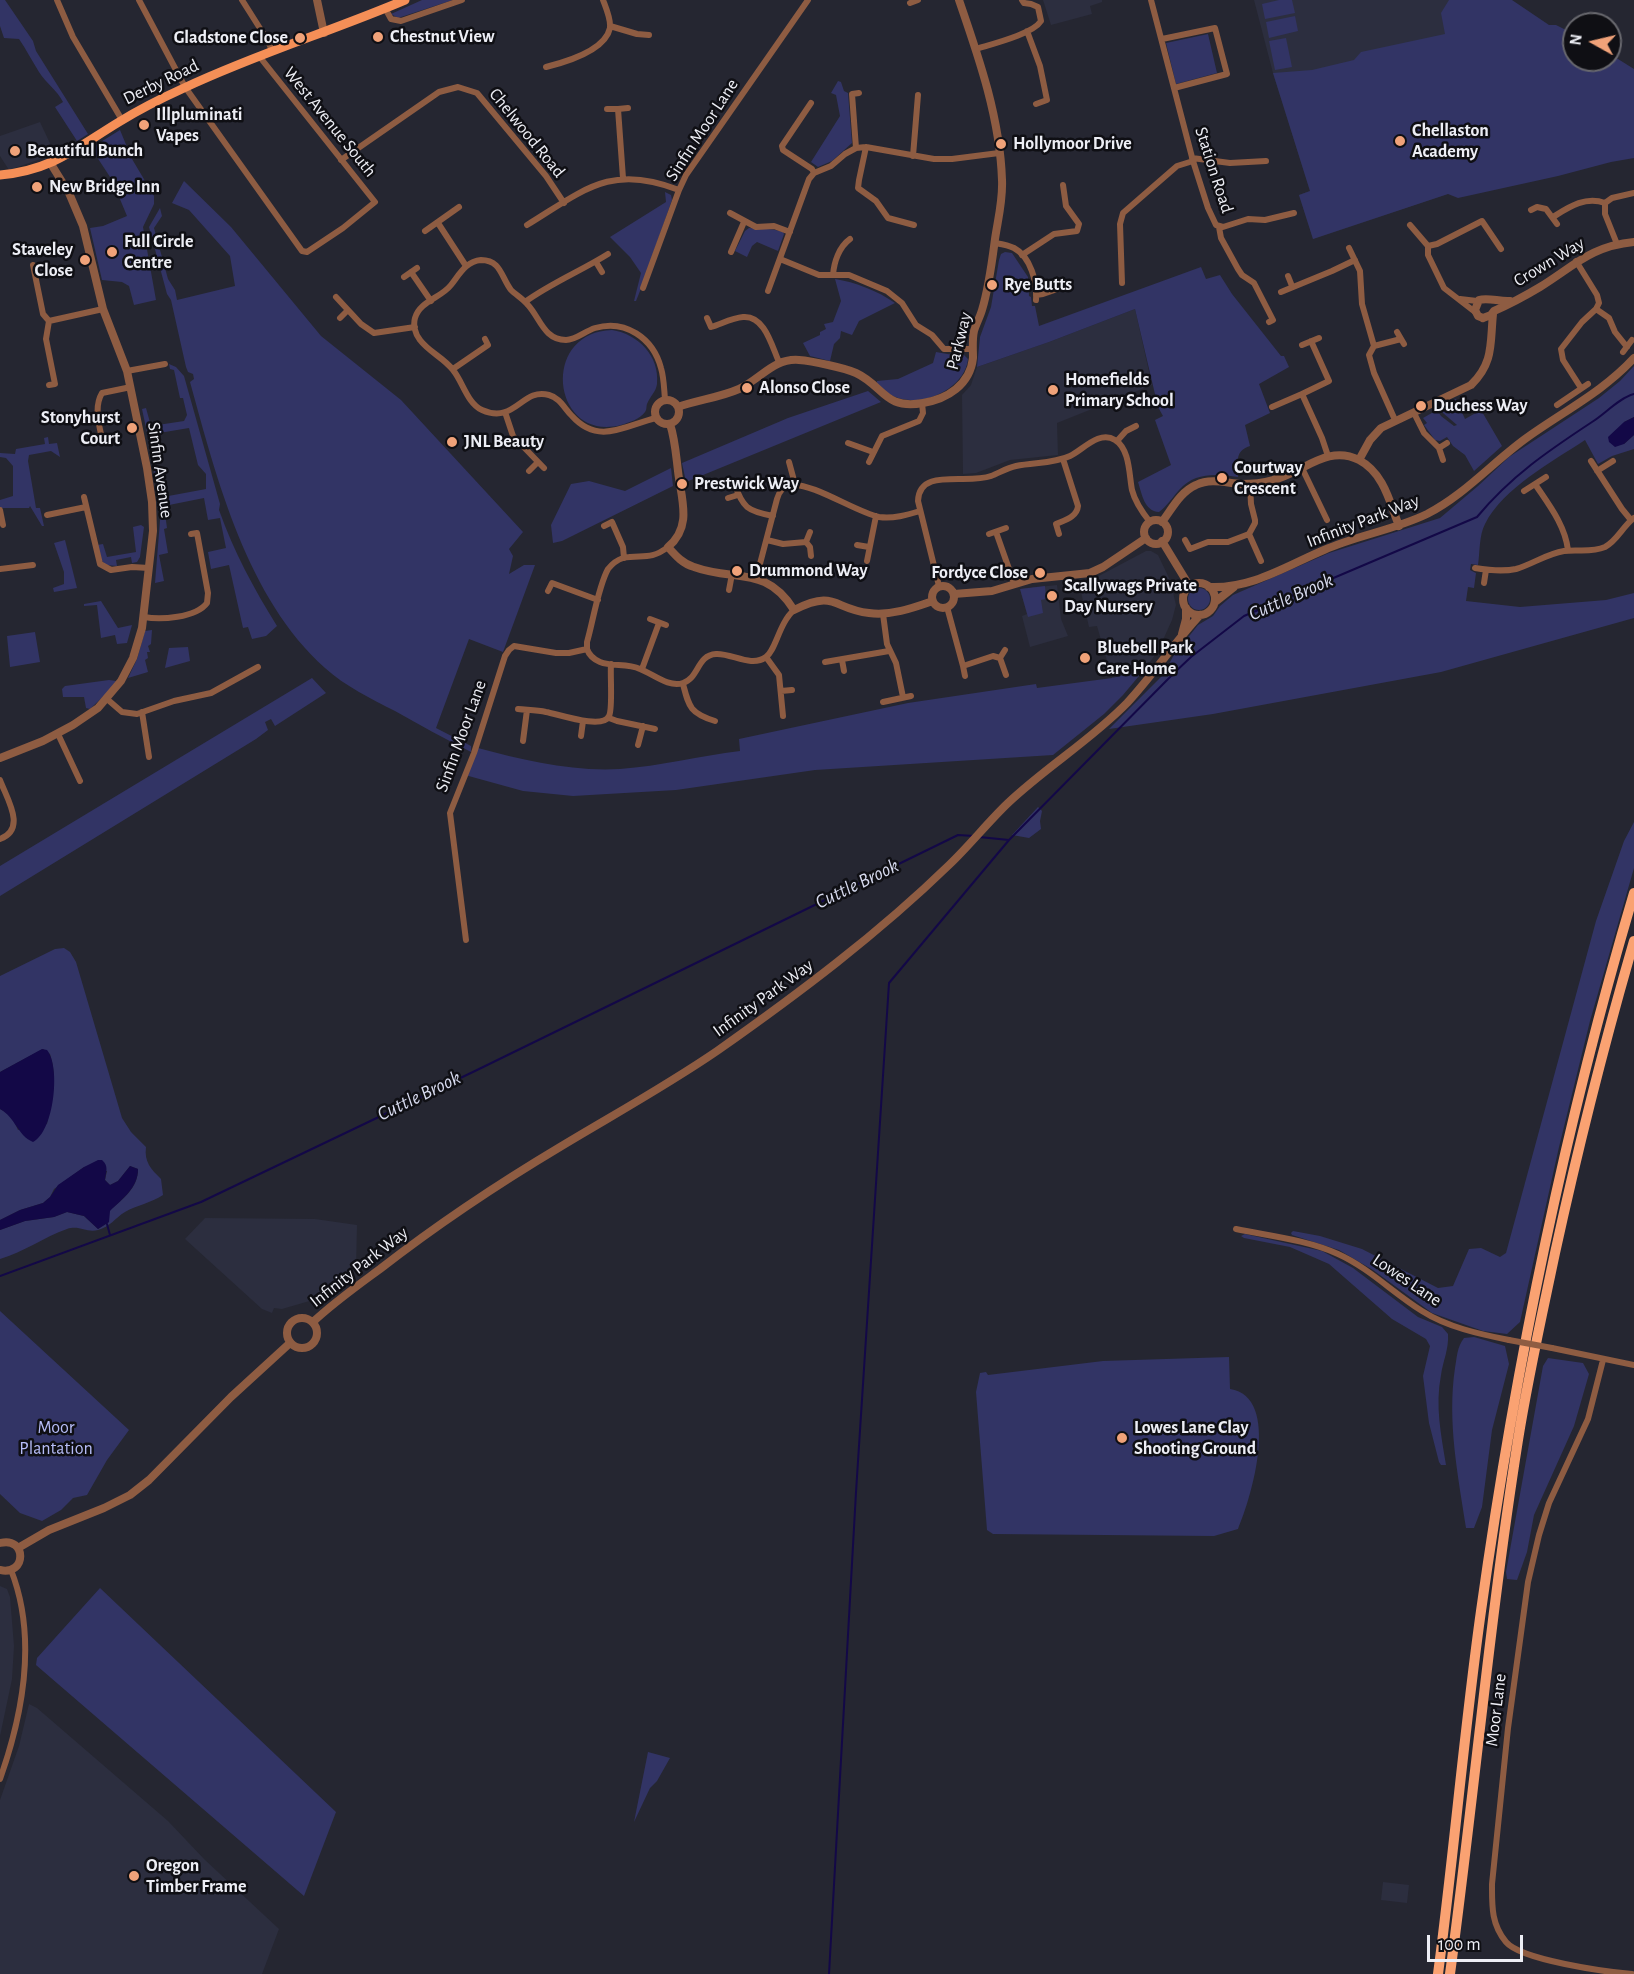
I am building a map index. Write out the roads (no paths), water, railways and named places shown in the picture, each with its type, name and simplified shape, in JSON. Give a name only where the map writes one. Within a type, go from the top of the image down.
[{"type":"highway","points":[[1438,1974],[1481,1612],[1508,1438],[1533,1299],[1557,1184],[1608,979],[1634,892]]},
{"type":"highway","points":[[1450,1974],[1494,1604],[1519,1436],[1570,1186],[1591,1098],[1634,941]]},
{"type":"main road","name":"Derby Road","points":[[0,174],[19,173],[51,164],[73,153],[122,120],[185,87],[405,0]]},
{"type":"street","points":[[57,0],[73,37],[122,120]]},
{"type":"street","points":[[139,0],[185,87]]},
{"type":"street","points":[[242,0],[268,40],[272,51]]},
{"type":"street","points":[[317,0],[324,33]]},
{"type":"street","points":[[385,9],[391,19],[402,21],[462,0]]},
{"type":"street","points":[[546,67],[580,56],[607,36],[610,27],[603,0]]},
{"type":"street","name":"Sinfin Moor Lane","points":[[643,288],[679,190],[706,146],[808,0]]},
{"type":"street","points":[[910,3],[918,0]]},
{"type":"street","name":"Parkway","points":[[779,363],[799,360],[848,370],[863,377],[892,401],[904,404],[922,403],[946,396],[962,384],[969,373],[973,361],[974,334],[985,299],[1002,192],[999,153],[984,74],[959,0]]},
{"type":"street","points":[[976,49],[1040,24],[1041,17],[1038,8],[1022,0]]},
{"type":"street","name":"Station Road","points":[[1151,0],[1192,160],[1216,225],[1220,227],[1248,219],[1264,220],[1290,214],[1289,222]]},
{"type":"street","points":[[610,27],[649,35]]},
{"type":"street","points":[[1162,39],[1215,28],[1227,74],[1174,88]]},
{"type":"street","points":[[1027,31],[1040,66],[1047,100],[1036,104]]},
{"type":"street","name":"West Avenue South","points":[[185,87],[302,251],[307,252],[343,228],[375,202],[259,56]]},
{"type":"street","name":"Chelwood Road","points":[[341,160],[439,92],[458,87],[477,93],[546,176],[564,203]]},
{"type":"street","points":[[856,148],[852,94],[859,93]]},
{"type":"street","points":[[913,156],[918,95]]},
{"type":"street","points":[[811,104],[782,146],[783,150],[812,169],[814,173]]},
{"type":"street","points":[[607,109],[628,108]]},
{"type":"street","points":[[618,109],[623,178]]},
{"type":"street","points":[[768,291],[806,186],[814,173],[831,166],[845,154],[856,148],[866,147],[913,156],[952,159],[999,153]]},
{"type":"street","points":[[866,147],[858,188],[876,201],[888,218],[914,225]]},
{"type":"street","points":[[1122,284],[1118,275],[1120,224],[1123,213],[1177,166],[1192,160],[1230,163],[1266,161]]},
{"type":"street","name":"Sinfin Avenue","points":[[0,758],[57,734],[90,714],[107,699],[121,681],[133,658],[144,617],[153,531],[152,502],[127,371],[103,309],[83,226],[76,207],[51,164]]},
{"type":"street","points":[[527,225],[589,188],[607,181],[623,178],[656,181],[679,190]]},
{"type":"street","points":[[1022,255],[1054,234],[1077,231],[1079,224],[1066,206],[1063,184]]},
{"type":"street","points":[[1605,203],[1612,198],[1634,193]]},
{"type":"street","points":[[1553,217],[1579,202],[1605,203]]},
{"type":"street","points":[[1605,203],[1605,214],[1617,244]]},
{"type":"street","points":[[425,231],[459,207]]},
{"type":"street","points":[[1531,210],[1537,207],[1546,209],[1557,224]]},
{"type":"street","points":[[730,213],[756,227],[774,226],[790,232]]},
{"type":"street","name":"Crown Way","points":[[1478,213],[1501,249]]},
{"type":"street","points":[[1428,246],[1437,244],[1482,221]]},
{"type":"street","points":[[731,252],[744,222]]},
{"type":"street","points":[[438,223],[466,266]]},
{"type":"street","points":[[1410,225],[1428,246],[1428,255],[1441,283],[1448,292],[1483,318],[1490,339]]},
{"type":"street","points":[[1220,227],[1221,238],[1238,269],[1242,275],[1250,278],[1254,283],[1273,320],[1269,322]]},
{"type":"street","points":[[833,275],[835,261],[845,242],[850,239]]},
{"type":"street","name":"Crown Way","points":[[1483,318],[1539,287],[1576,261],[1599,249],[1634,242]]},
{"type":"street","points":[[995,243],[1013,247],[1022,255],[1033,274],[1036,297],[1070,285]]},
{"type":"street","points":[[1348,248],[1361,277],[1362,304],[1374,346]]},
{"type":"street","points":[[525,302],[552,284],[561,282],[608,254]]},
{"type":"street","points":[[780,259],[819,275],[849,275],[896,297],[916,325],[932,335],[944,349],[973,349]]},
{"type":"street","points":[[1281,292],[1355,260]]},
{"type":"street","points":[[656,418],[621,430],[607,432],[596,430],[581,424],[572,417],[557,398],[543,394],[529,396],[516,408],[505,412],[491,412],[479,408],[470,398],[453,369],[419,340],[415,324],[420,308],[445,292],[466,266],[478,261],[494,264],[502,270],[510,288],[525,302],[547,333],[559,339],[570,340],[594,328],[619,326],[636,333],[648,342],[662,370],[665,399]]},
{"type":"street","points":[[1576,261],[1597,295],[1599,303],[1561,349],[1563,360],[1581,388]]},
{"type":"street","points":[[596,262],[602,272]]},
{"type":"street","points":[[33,265],[43,314],[49,321]]},
{"type":"street","points":[[405,277],[414,270],[430,301]]},
{"type":"street","points":[[1288,276],[1292,286]]},
{"type":"street","points":[[336,297],[368,330],[374,333],[415,324]]},
{"type":"street","name":"Crown Way","points":[[1459,299],[1514,300]]},
{"type":"street","points":[[1359,460],[1376,433],[1395,420],[1471,385],[1485,368],[1489,359],[1494,305],[1490,300]]},
{"type":"street","points":[[1475,312],[1477,301]]},
{"type":"street","points":[[49,321],[103,309]]},
{"type":"street","points":[[1596,309],[1608,318],[1625,349],[1632,340]]},
{"type":"street","points":[[340,318],[348,310]]},
{"type":"street","points":[[678,406],[740,389],[779,363],[765,331],[755,319],[744,316],[711,327],[706,318]]},
{"type":"street","points":[[49,321],[46,339],[54,384],[49,385]]},
{"type":"street","points":[[1395,420],[1368,359],[1374,346],[1403,342],[1397,332]]},
{"type":"street","points":[[1302,345],[1319,338]]},
{"type":"street","points":[[1272,407],[1329,381],[1311,341]]},
{"type":"street","points":[[453,369],[486,342],[492,352]]},
{"type":"street","name":"Infinity Park Way","points":[[1209,587],[1235,586],[1267,577],[1330,547],[1399,526],[1435,510],[1461,492],[1524,440],[1609,382],[1634,358]]},
{"type":"street","points":[[127,371],[165,363]]},
{"type":"street","points":[[1557,405],[1588,384]]},
{"type":"street","points":[[114,441],[103,443],[98,416],[99,397],[102,393],[131,387]]},
{"type":"street","points":[[1302,394],[1328,456]]},
{"type":"street","points":[[665,399],[673,400],[678,406],[677,419],[670,424],[662,423],[656,418],[656,406],[665,399]]},
{"type":"street","points":[[869,462],[882,436],[919,421],[923,413],[922,403]]},
{"type":"street","points":[[505,412],[513,436],[544,468]]},
{"type":"street","points":[[1414,413],[1424,433],[1438,448],[1443,460]]},
{"type":"street","points":[[670,424],[685,508],[681,530],[676,540],[668,548],[651,556],[624,558],[615,562],[608,571],[587,642],[589,654],[597,661],[628,665],[673,684],[683,684],[693,677],[701,661],[709,655],[720,654],[750,661],[766,657],[782,625],[794,610],[808,603],[822,600],[835,602],[862,612],[883,614],[933,601]]},
{"type":"street","points":[[1117,441],[1126,430],[1136,426]]},
{"type":"street","points":[[939,586],[918,501],[922,486],[932,480],[976,480],[1016,466],[1063,459],[1099,438],[1108,437],[1117,441],[1126,457],[1136,502],[1149,522]]},
{"type":"street","points":[[848,443],[873,452]]},
{"type":"street","points":[[1438,448],[1447,443]]},
{"type":"street","points":[[1162,522],[1181,496],[1194,486],[1209,481],[1250,484],[1277,479],[1328,456],[1348,456],[1370,468],[1383,485],[1399,526]]},
{"type":"street","points":[[1056,524],[1073,516],[1078,510],[1063,459]]},
{"type":"street","points":[[1475,568],[1501,571],[1516,569],[1550,554],[1568,550],[1587,551],[1606,546],[1632,519],[1591,461]]},
{"type":"street","points":[[1597,471],[1612,461]]},
{"type":"street","points":[[529,471],[538,462]]},
{"type":"street","points":[[789,462],[795,484]]},
{"type":"street","points":[[1302,468],[1327,520]]},
{"type":"street","points":[[1524,491],[1546,477]]},
{"type":"street","points":[[734,483],[747,509],[773,516]]},
{"type":"street","points":[[756,579],[778,494],[785,487],[795,484],[805,486],[876,516],[897,517],[920,511]]},
{"type":"street","points":[[1185,540],[1192,553],[1208,542],[1228,542],[1249,534],[1255,524],[1250,484]]},
{"type":"street","points":[[1536,484],[1562,527],[1568,550]]},
{"type":"street","points":[[728,498],[738,495]]},
{"type":"street","points":[[84,497],[99,561],[104,567],[111,570],[132,567],[149,568]]},
{"type":"street","points":[[1321,506],[1329,502]]},
{"type":"street","points":[[47,515],[86,507]]},
{"type":"street","points":[[0,510],[3,525]]},
{"type":"street","points":[[867,561],[876,516]]},
{"type":"street","points":[[1053,516],[1059,534]]},
{"type":"street","points":[[604,526],[619,519]]},
{"type":"street","points":[[1156,520],[1162,522],[1167,532],[1162,541],[1155,544],[1146,538],[1144,531],[1149,522],[1156,520]]},
{"type":"street","points":[[612,522],[623,547],[624,558]]},
{"type":"street","points":[[1006,528],[993,533],[1014,583]]},
{"type":"street","points":[[806,542],[810,532]]},
{"type":"street","points":[[144,617],[160,620],[197,612],[207,603],[208,593],[196,533],[191,534]]},
{"type":"street","points":[[1249,534],[1261,561]]},
{"type":"street","points":[[954,594],[992,591],[1041,577],[1090,573],[1103,567],[1146,538]]},
{"type":"street","points":[[767,540],[783,544],[806,542]]},
{"type":"street","points":[[1162,541],[1190,587]]},
{"type":"street","points":[[806,542],[812,556]]},
{"type":"street","points":[[857,545],[869,547]]},
{"type":"street","points":[[668,548],[679,559],[693,567],[756,579],[780,592],[794,610]]},
{"type":"street","points":[[0,569],[33,565]]},
{"type":"street","points":[[1484,583],[1486,570]]},
{"type":"street","points":[[729,590],[732,574]]},
{"type":"street","points":[[548,591],[555,576]]},
{"type":"street","points":[[552,583],[598,600]]},
{"type":"street","points":[[1199,584],[1209,587],[1214,593],[1215,602],[1209,611],[1200,615],[1192,614],[1186,608],[1184,596],[1190,587],[1199,584]]},
{"type":"street","points":[[939,586],[952,588],[954,601],[947,607],[937,606],[933,601],[933,592],[939,586]]},
{"type":"street","name":"Infinity Park Way","points":[[1215,602],[1235,586]]},
{"type":"street","points":[[947,607],[965,676]]},
{"type":"street","name":"Infinity Park Way","points":[[1182,636],[1186,608]]},
{"type":"street","points":[[883,614],[889,651],[896,663],[903,697]]},
{"type":"street","name":"Infinity Park Way","points":[[313,1322],[392,1259],[465,1208],[551,1152],[671,1081],[785,1002],[880,927],[950,864],[1038,776],[1124,706],[1200,615]]},
{"type":"street","points":[[642,669],[662,624],[650,619]]},
{"type":"street","name":"Sinfin Moor Lane","points":[[466,940],[450,813],[474,753],[508,650],[518,646],[556,653],[587,649]]},
{"type":"street","points":[[1000,658],[1005,650]]},
{"type":"street","points":[[825,662],[889,651]]},
{"type":"street","points":[[963,666],[993,656],[1000,658]]},
{"type":"street","points":[[766,657],[779,675],[783,716]]},
{"type":"street","points":[[1000,658],[1006,675]]},
{"type":"street","points":[[842,660],[844,671]]},
{"type":"street","points":[[609,718],[611,664]]},
{"type":"street","points":[[107,699],[125,713],[142,712],[174,701],[211,693],[258,667]]},
{"type":"street","points":[[683,684],[692,710],[704,718],[715,721]]},
{"type":"street","points":[[781,691],[792,690]]},
{"type":"street","points":[[883,702],[910,696]]},
{"type":"street","points":[[518,709],[550,712],[583,721],[601,722],[609,718],[655,729]]},
{"type":"street","points":[[523,741],[527,710]]},
{"type":"street","points":[[142,712],[149,756]]},
{"type":"street","points":[[700,726],[704,718]]},
{"type":"street","points":[[581,736],[583,721]]},
{"type":"street","points":[[638,745],[643,726]]},
{"type":"street","points":[[57,734],[80,781]]},
{"type":"street","points":[[0,780],[15,820],[13,830],[0,838]]},
{"type":"street","name":"Lowes Lane","points":[[1236,1229],[1314,1245],[1338,1254],[1355,1263],[1424,1313],[1461,1328],[1634,1365]]},
{"type":"street","points":[[299,1318],[313,1322],[316,1327],[316,1337],[310,1346],[300,1348],[290,1343],[286,1333],[290,1323],[299,1318]]},
{"type":"street","points":[[18,1548],[49,1530],[130,1495],[149,1480],[231,1397],[290,1343]]},
{"type":"street","name":"Moor Lane","points":[[1603,1360],[1588,1419],[1549,1503],[1528,1582],[1508,1728],[1491,1908],[1496,1926],[1507,1944],[1522,1952],[1596,1969],[1632,1974]]},
{"type":"street","points":[[0,1543],[9,1542],[18,1548],[20,1553],[19,1563],[11,1570],[0,1570]]},
{"type":"street","points":[[0,1779],[14,1735],[22,1687],[24,1657],[21,1602],[11,1570]]},
{"type":"waterway","name":"Cuttle Brook","points":[[979,837],[1009,840],[1173,674],[1244,616],[1477,517],[1503,489],[1531,465],[1634,394]]},
{"type":"waterway","name":"Cuttle Brook","points":[[0,1276],[201,1202],[958,835],[974,836]]},
{"type":"waterway","points":[[829,1974],[856,1492],[889,983],[1009,840]]},
{"type":"waterway","points":[[107,1224],[110,1235]]},
{"type":"place","name":"Chestnut View","points":[[378,37]]},
{"type":"place","name":"Gladstone Close","points":[[300,38]]},
{"type":"place","name":"Illpluminati Vapes","points":[[144,125]]},
{"type":"place","name":"Chellaston Academy","points":[[1400,141]]},
{"type":"place","name":"Hollymoor Drive","points":[[1001,144]]},
{"type":"place","name":"Beautiful Bunch","points":[[15,151]]},
{"type":"place","name":"New Bridge Inn","points":[[37,187]]},
{"type":"place","name":"Full Circle Centre","points":[[112,252]]},
{"type":"place","name":"Staveley Close","points":[[85,260]]},
{"type":"place","name":"Rye Butts","points":[[992,285]]},
{"type":"place","name":"Alonso Close","points":[[747,388]]},
{"type":"place","name":"Homefields Primary School","points":[[1053,390]]},
{"type":"place","name":"Duchess Way","points":[[1421,406]]},
{"type":"place","name":"Stonyhurst Court","points":[[132,428]]},
{"type":"place","name":"JNL Beauty","points":[[452,442]]},
{"type":"place","name":"Courtway Crescent","points":[[1222,478]]},
{"type":"place","name":"Prestwick Way","points":[[682,484]]},
{"type":"place","name":"Drummond Way","points":[[737,571]]},
{"type":"place","name":"Fordyce Close","points":[[1040,573]]},
{"type":"place","name":"Scallywags Private Day Nursery","points":[[1052,596]]},
{"type":"place","name":"Bluebell Park Care Home","points":[[1085,658]]},
{"type":"place","name":"Lowes Lane Clay Shooting Ground","points":[[1122,1438]]},
{"type":"place","name":"Oregon Timber Frame","points":[[134,1876]]},
{"type":"park label","name":"Moor Plantation","points":[[56,1438]]}]
